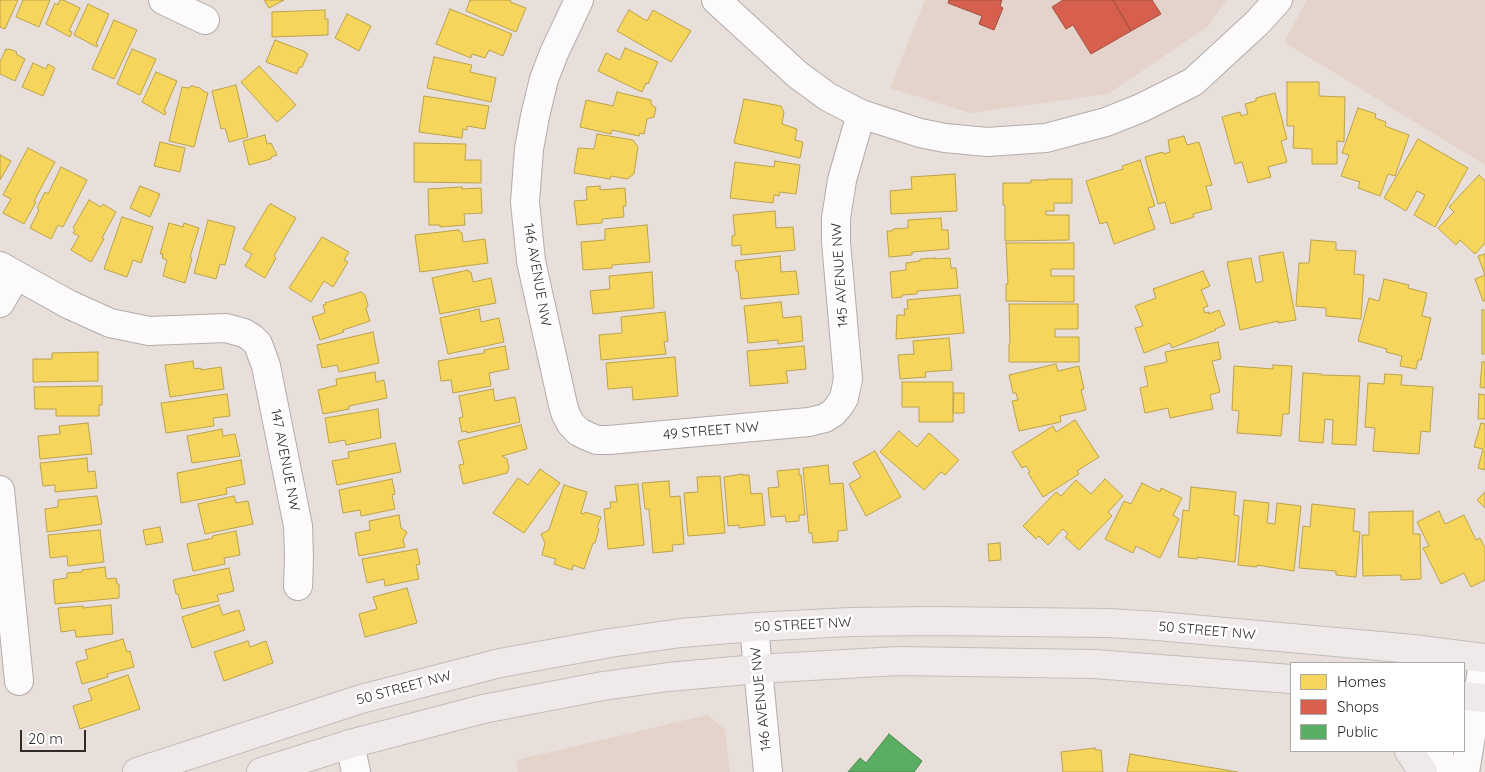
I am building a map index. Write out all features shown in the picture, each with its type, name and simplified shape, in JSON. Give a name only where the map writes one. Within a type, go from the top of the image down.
[{"type":"main road","name":"50 STREET NW","points":[[137,772],[362,699],[500,663],[610,643],[681,633],[850,622],[1108,623],[1158,626],[1450,658],[1484,658]]},
{"type":"main road","points":[[261,772],[350,744],[483,709],[546,696],[668,677],[757,669],[898,661],[1094,664],[1290,678]]},
{"type":"main road","points":[[1213,672],[1290,691]]},
{"type":"main road","points":[[1410,752],[1423,772]]},
{"type":"street","points":[[163,0],[205,20]]},
{"type":"street","name":"146 AVENUE NW","points":[[579,0],[554,53],[544,79],[534,116],[529,149],[525,202],[531,260],[563,405],[571,424],[579,432]]},
{"type":"street","points":[[716,0],[798,76],[828,97],[861,114],[920,133],[967,141],[1018,141],[1046,138],[1106,122],[1141,108],[1193,82],[1257,23],[1278,0]]},
{"type":"street","name":"145 AVENUE NW","points":[[839,406],[847,388],[848,370],[836,242],[836,218],[842,180],[861,114]]},
{"type":"street","points":[[0,303],[8,270]]},
{"type":"street","name":"147 AVENUE NW","points":[[8,270],[68,304],[120,325],[149,330],[226,328],[244,333],[258,344],[266,366],[298,526],[298,586]]},
{"type":"street","name":"49 STREET NW","points":[[579,432],[597,440],[610,440],[809,422],[833,414],[839,406]]},
{"type":"street","points":[[0,490],[19,681]]},
{"type":"street","name":"146 AVENUE NW","points":[[754,627],[768,772]]},
{"type":"street","points":[[1465,772],[1475,697],[1484,658]]},
{"type":"street","points":[[350,744],[356,772]]},
{"type":"street","points":[[1439,752],[1440,772]]},
{"type":"shaded area","points":[[925,0],[1227,0],[1207,27],[1108,94],[970,113],[890,88]]},
{"type":"shaded area","points":[[1307,0],[1485,0],[1485,165],[1284,42]]},
{"type":"shaded area","points":[[707,715],[725,729],[730,772],[518,772],[517,760]]},
{"type":"building: Homes","points":[[0,0],[18,0],[5,29],[0,27]]},
{"type":"building: Homes","points":[[23,0],[50,0],[39,27],[16,17]]},
{"type":"building: Homes","points":[[60,0],[80,8],[69,31],[72,32],[70,37],[46,24],[55,3],[58,5]]},
{"type":"building: Homes","points":[[264,0],[284,0],[269,8]]},
{"type":"building: Homes","points":[[470,0],[511,0],[510,2],[526,8],[516,32],[466,11]]},
{"type":"building: Homes","points":[[88,4],[109,14],[96,44],[98,45],[97,47],[74,35]]},
{"type":"building: Homes","points":[[450,9],[512,34],[503,56],[489,50],[485,58],[472,54],[471,58],[436,44]]},
{"type":"building: Homes","points":[[325,10],[325,19],[328,19],[328,35],[272,37],[272,12]]},
{"type":"building: Homes","points":[[629,10],[647,21],[653,10],[691,31],[671,62],[617,31]]},
{"type":"building: Homes","points":[[347,14],[371,26],[359,51],[335,38]]},
{"type":"building: Homes","points":[[114,20],[137,30],[114,79],[92,69]]},
{"type":"building: Homes","points":[[275,40],[308,54],[297,74],[266,62]]},
{"type":"building: Homes","points":[[625,48],[658,62],[648,84],[646,83],[642,92],[598,71],[606,53],[620,60]]},
{"type":"building: Homes","points":[[6,49],[17,52],[16,54],[25,59],[15,81],[0,74],[0,62]]},
{"type":"building: Homes","points":[[132,49],[156,59],[140,95],[117,84]]},
{"type":"building: Homes","points":[[434,57],[472,65],[470,72],[496,78],[491,102],[427,88]]},
{"type":"building: Homes","points":[[33,63],[46,69],[48,64],[55,68],[43,96],[22,87]]},
{"type":"building: Homes","points":[[259,66],[296,105],[277,122],[241,82]]},
{"type":"building: Homes","points":[[156,72],[177,81],[164,111],[166,112],[165,115],[142,102]]},
{"type":"building: Homes","points":[[1287,82],[1319,82],[1319,96],[1345,97],[1344,142],[1337,141],[1337,164],[1312,164],[1312,149],[1293,148],[1294,126],[1287,126]]},
{"type":"building: Homes","points":[[236,85],[248,137],[229,142],[225,128],[221,129],[212,91]]},
{"type":"building: Homes","points":[[192,86],[208,93],[194,147],[169,141],[182,87],[188,88]]},
{"type":"building: Homes","points":[[617,92],[651,100],[651,104],[656,108],[654,117],[647,119],[644,134],[640,133],[639,136],[612,130],[611,134],[580,127],[586,100],[613,106]]},
{"type":"building: Homes","points":[[1275,93],[1287,139],[1281,141],[1287,162],[1268,167],[1271,177],[1248,183],[1242,162],[1235,164],[1222,117],[1240,112],[1241,116],[1248,114],[1245,104],[1256,101],[1256,98]]},
{"type":"building: Homes","points":[[424,96],[489,106],[485,129],[467,126],[467,130],[463,129],[462,138],[419,132]]},
{"type":"building: Homes","points":[[744,99],[781,106],[784,112],[782,124],[797,129],[795,140],[803,142],[800,158],[734,143]]},
{"type":"building: Homes","points":[[1358,108],[1376,114],[1375,118],[1386,122],[1385,126],[1409,135],[1395,176],[1388,174],[1380,196],[1358,188],[1360,182],[1341,176],[1349,155],[1342,153]]},
{"type":"building: Homes","points":[[597,134],[633,140],[638,147],[634,174],[627,179],[611,176],[610,179],[574,173],[578,148],[594,149]]},
{"type":"building: Homes","points":[[265,135],[267,144],[271,143],[277,155],[271,157],[271,159],[249,165],[243,141]]},
{"type":"building: Homes","points":[[1184,136],[1187,145],[1199,142],[1212,185],[1206,186],[1212,209],[1193,214],[1194,217],[1171,224],[1165,202],[1158,204],[1145,157],[1170,152],[1168,140]]},
{"type":"building: Homes","points":[[1418,139],[1468,168],[1435,227],[1414,215],[1425,195],[1417,191],[1406,211],[1384,198]]},
{"type":"building: Homes","points":[[160,142],[185,148],[180,172],[154,166]]},
{"type":"building: Homes","points":[[414,143],[466,144],[465,160],[481,160],[481,183],[414,182]]},
{"type":"building: Homes","points":[[28,148],[55,162],[24,224],[3,213],[11,199],[3,195]]},
{"type":"building: Homes","points":[[0,155],[11,161],[0,180]]},
{"type":"building: Homes","points":[[1140,160],[1155,206],[1148,208],[1155,229],[1114,244],[1107,222],[1100,224],[1086,181],[1123,169],[1122,166]]},
{"type":"building: Homes","points":[[775,161],[800,165],[796,194],[780,192],[779,196],[774,195],[773,203],[730,198],[735,162],[774,167]]},
{"type":"building: Homes","points":[[61,167],[87,180],[63,227],[58,225],[51,239],[30,228],[45,192],[48,194]]},
{"type":"building: Homes","points":[[955,174],[957,211],[891,214],[890,191],[912,189],[911,177]]},
{"type":"building: Homes","points":[[1479,175],[1485,181],[1485,243],[1475,254],[1460,240],[1456,245],[1438,228],[1454,212],[1449,207]]},
{"type":"building: Homes","points":[[1072,179],[1072,203],[1054,203],[1054,211],[1046,211],[1046,215],[1069,215],[1069,240],[1005,241],[1003,183],[1031,183],[1031,180]]},
{"type":"building: Homes","points":[[140,186],[160,194],[150,217],[130,208]]},
{"type":"building: Homes","points":[[600,186],[600,190],[625,188],[626,206],[623,206],[624,217],[602,219],[602,223],[577,225],[574,201],[587,200],[586,187]]},
{"type":"building: Homes","points":[[462,187],[462,189],[481,188],[482,213],[464,214],[465,225],[440,227],[440,225],[429,225],[428,189]]},
{"type":"building: Homes","points":[[89,200],[101,207],[103,204],[116,212],[91,262],[71,250],[79,236],[73,233],[75,230],[73,228]]},
{"type":"building: Homes","points":[[271,204],[296,218],[274,256],[276,258],[265,278],[245,266],[252,254],[243,249]]},
{"type":"building: Homes","points":[[775,211],[776,228],[793,227],[795,250],[741,255],[741,245],[732,246],[732,236],[735,235],[733,215]]},
{"type":"building: Homes","points":[[122,217],[153,227],[141,263],[133,260],[127,277],[104,269]]},
{"type":"building: Homes","points":[[941,218],[942,230],[948,230],[949,249],[912,252],[912,255],[889,257],[887,231],[908,228],[908,220]]},
{"type":"building: Homes","points":[[208,220],[235,227],[225,265],[220,264],[216,279],[194,273]]},
{"type":"building: Homes","points":[[169,223],[183,227],[184,223],[199,228],[190,257],[192,258],[185,283],[163,276],[167,260],[162,258],[163,254],[160,254]]},
{"type":"building: Homes","points":[[647,225],[650,262],[612,265],[612,268],[583,270],[581,242],[605,240],[605,229]]},
{"type":"building: Homes","points":[[458,230],[462,233],[463,242],[485,239],[488,263],[420,272],[415,235]]},
{"type":"building: Homes","points":[[322,237],[349,252],[344,260],[348,262],[333,287],[324,281],[311,302],[289,288]]},
{"type":"building: Homes","points":[[1311,240],[1336,242],[1336,250],[1356,251],[1354,274],[1364,275],[1361,319],[1326,316],[1326,308],[1296,306],[1299,263],[1309,263]]},
{"type":"building: Homes","points":[[1006,243],[1074,243],[1074,269],[1051,269],[1051,276],[1074,276],[1074,302],[1006,301],[1006,284],[1008,284]]},
{"type":"building: Homes","points":[[1283,252],[1296,320],[1278,323],[1278,321],[1240,330],[1227,262],[1251,258],[1256,283],[1263,281],[1259,256]]},
{"type":"building: Homes","points":[[1485,254],[1485,275],[1478,256]]},
{"type":"building: Homes","points":[[780,256],[781,272],[796,271],[799,294],[741,299],[735,261]]},
{"type":"building: Homes","points":[[950,258],[951,268],[956,268],[958,288],[917,291],[917,294],[892,298],[890,272],[906,270],[906,263],[920,261],[920,259]]},
{"type":"building: Homes","points":[[468,270],[471,272],[473,282],[491,278],[496,303],[440,314],[432,278]]},
{"type":"building: Homes","points":[[1203,271],[1210,286],[1201,290],[1208,306],[1203,308],[1205,313],[1209,312],[1209,314],[1219,310],[1225,325],[1172,348],[1170,343],[1144,353],[1135,328],[1143,326],[1135,306],[1156,298],[1153,289]]},
{"type":"building: Homes","points":[[652,272],[654,308],[593,314],[590,291],[610,289],[609,276]]},
{"type":"building: Homes","points":[[1485,275],[1485,301],[1483,301],[1475,279]]},
{"type":"building: Homes","points":[[1384,279],[1409,285],[1408,288],[1427,293],[1422,316],[1431,318],[1421,360],[1418,360],[1416,369],[1400,366],[1402,356],[1386,352],[1387,349],[1358,341],[1369,298],[1379,301]]},
{"type":"building: Homes","points":[[361,292],[365,295],[368,305],[366,309],[370,321],[320,340],[312,317],[325,313],[323,305],[325,303]]},
{"type":"building: Homes","points":[[960,295],[964,333],[896,339],[897,315],[905,315],[904,309],[908,309],[907,300]]},
{"type":"building: Homes","points":[[781,302],[783,318],[801,316],[803,341],[778,344],[778,340],[748,343],[744,306]]},
{"type":"building: Homes","points":[[1009,304],[1078,304],[1078,329],[1055,329],[1055,337],[1079,337],[1079,362],[1009,362]]},
{"type":"building: Homes","points":[[479,309],[481,322],[499,318],[504,342],[448,354],[440,318]]},
{"type":"building: Homes","points":[[1482,310],[1485,310],[1485,354],[1482,354]]},
{"type":"building: Homes","points":[[665,312],[668,341],[664,342],[666,354],[601,360],[599,335],[622,333],[621,317]]},
{"type":"building: Homes","points":[[373,332],[379,363],[339,372],[337,365],[322,368],[317,345]]},
{"type":"building: Homes","points":[[949,338],[952,370],[925,372],[926,377],[900,379],[898,355],[914,354],[913,341]]},
{"type":"building: Homes","points":[[1218,342],[1221,359],[1212,361],[1220,392],[1210,395],[1213,409],[1170,418],[1168,408],[1145,413],[1140,388],[1148,386],[1144,367],[1167,362],[1165,352]]},
{"type":"building: Homes","points":[[505,346],[509,369],[489,373],[491,386],[453,393],[451,380],[441,381],[438,361],[484,353],[484,350]]},
{"type":"building: Homes","points":[[804,346],[806,369],[786,371],[788,383],[750,386],[747,351]]},
{"type":"building: Homes","points":[[98,352],[98,381],[33,382],[33,359],[52,359],[52,353]]},
{"type":"building: Homes","points":[[675,357],[678,396],[633,400],[632,387],[608,389],[606,363]]},
{"type":"building: Homes","points":[[193,361],[194,369],[201,368],[201,370],[221,367],[224,389],[170,397],[165,365]]},
{"type":"building: Homes","points":[[1482,362],[1485,362],[1485,388],[1480,387]]},
{"type":"building: Homes","points":[[1056,364],[1058,371],[1079,366],[1084,389],[1081,390],[1086,410],[1060,416],[1061,422],[1019,431],[1012,401],[1018,400],[1016,393],[1013,393],[1009,375]]},
{"type":"building: Homes","points":[[1273,365],[1292,366],[1289,414],[1283,414],[1281,436],[1237,433],[1239,411],[1232,410],[1234,366],[1273,369]]},
{"type":"building: Homes","points":[[375,372],[376,382],[384,380],[387,398],[323,414],[318,390],[337,385],[336,379]]},
{"type":"building: Homes","points":[[1303,373],[1360,376],[1356,445],[1332,444],[1333,420],[1325,419],[1323,443],[1299,441]]},
{"type":"building: Homes","points":[[1385,374],[1402,375],[1401,385],[1433,387],[1430,432],[1421,431],[1419,454],[1373,451],[1375,428],[1365,427],[1368,383],[1384,384]]},
{"type":"building: Homes","points":[[902,382],[953,382],[953,422],[919,422],[919,407],[902,407]]},
{"type":"building: Homes","points":[[102,386],[102,405],[99,405],[99,416],[56,416],[56,409],[35,409],[34,387]]},
{"type":"building: Homes","points":[[493,389],[495,401],[515,397],[520,422],[467,433],[467,431],[462,432],[459,418],[463,417],[459,396]]},
{"type":"building: Homes","points":[[954,393],[964,393],[964,413],[953,413]]},
{"type":"building: Homes","points":[[227,394],[230,416],[213,418],[214,426],[166,433],[161,403]]},
{"type":"building: Homes","points":[[1479,394],[1485,395],[1485,419],[1478,419]]},
{"type":"building: Homes","points":[[378,409],[381,438],[346,445],[345,440],[329,443],[325,418]]},
{"type":"building: Homes","points":[[1075,420],[1099,457],[1077,471],[1079,474],[1043,497],[1028,473],[1030,472],[1026,466],[1022,468],[1012,452],[1053,426],[1056,432]]},
{"type":"building: Homes","points":[[88,423],[92,454],[40,459],[38,436],[60,434],[59,426]]},
{"type":"building: Homes","points":[[1481,423],[1485,424],[1485,470],[1478,468],[1483,449],[1474,447]]},
{"type":"building: Homes","points":[[521,425],[527,449],[502,456],[507,459],[509,468],[507,473],[463,484],[459,465],[464,464],[458,441]]},
{"type":"building: Homes","points":[[222,429],[223,436],[235,434],[240,456],[192,463],[187,436]]},
{"type":"building: Homes","points":[[899,431],[917,447],[929,433],[959,460],[945,475],[941,472],[924,490],[880,452]]},
{"type":"building: Homes","points":[[395,443],[401,472],[337,485],[332,461],[349,458],[348,452]]},
{"type":"building: Homes","points":[[875,451],[901,497],[866,516],[849,484],[861,477],[853,463]]},
{"type":"building: Homes","points":[[87,458],[88,472],[95,471],[97,488],[55,492],[55,485],[43,486],[40,463]]},
{"type":"building: Homes","points":[[241,460],[245,484],[226,488],[227,494],[181,503],[177,473]]},
{"type":"building: Homes","points":[[828,465],[830,484],[843,483],[847,530],[838,531],[838,541],[813,543],[812,533],[809,533],[803,468]]},
{"type":"building: Homes","points":[[540,469],[560,483],[524,533],[493,513],[518,478],[528,485]]},
{"type":"building: Homes","points":[[799,469],[805,515],[799,515],[799,521],[786,522],[785,516],[771,517],[768,488],[779,487],[777,471]]},
{"type":"building: Homes","points":[[742,474],[749,475],[751,494],[762,493],[765,525],[739,528],[739,525],[728,526],[724,477]]},
{"type":"building: Homes","points":[[720,476],[725,533],[688,536],[684,493],[698,492],[697,477]]},
{"type":"building: Homes","points":[[392,479],[395,494],[392,495],[395,509],[361,516],[360,510],[343,513],[339,490]]},
{"type":"building: Homes","points":[[1105,479],[1123,496],[1108,512],[1112,516],[1079,550],[1065,537],[1068,534],[1063,529],[1048,545],[1039,536],[1036,539],[1023,526],[1056,492],[1061,496],[1076,480],[1091,494]]},
{"type":"building: Homes","points":[[669,481],[670,497],[680,496],[684,544],[672,545],[673,551],[653,553],[649,509],[645,509],[642,483]]},
{"type":"building: Homes","points":[[1142,483],[1160,492],[1161,488],[1182,498],[1173,515],[1179,519],[1160,558],[1136,546],[1133,553],[1105,539],[1124,501],[1131,504]]},
{"type":"building: Homes","points":[[638,484],[644,545],[608,549],[604,509],[611,508],[610,502],[617,502],[615,486]]},
{"type":"building: Homes","points":[[564,485],[587,492],[581,513],[584,514],[585,512],[601,517],[595,543],[593,543],[584,569],[573,565],[572,570],[554,564],[556,559],[542,555],[545,543],[541,534],[549,530]]},
{"type":"building: Homes","points":[[1191,487],[1236,492],[1234,515],[1239,516],[1235,562],[1197,557],[1197,559],[1178,557],[1183,510],[1189,511]]},
{"type":"building: Homes","points":[[1485,492],[1485,508],[1477,500]]},
{"type":"building: Homes","points":[[97,496],[102,524],[47,532],[45,509],[58,507],[58,500]]},
{"type":"building: Homes","points":[[234,496],[236,503],[248,501],[253,524],[205,534],[198,504]]},
{"type":"building: Homes","points":[[1244,500],[1269,503],[1267,523],[1275,524],[1277,503],[1301,506],[1294,571],[1257,565],[1257,567],[1238,565]]},
{"type":"building: Homes","points":[[1312,504],[1355,509],[1353,531],[1360,532],[1356,577],[1336,575],[1336,571],[1299,568],[1303,526],[1310,527]]},
{"type":"building: Homes","points":[[1413,511],[1413,534],[1420,534],[1421,579],[1401,580],[1401,575],[1363,576],[1362,535],[1369,535],[1369,512]]},
{"type":"building: Homes","points":[[1439,511],[1445,524],[1464,515],[1476,540],[1480,538],[1485,548],[1485,580],[1471,587],[1464,573],[1441,584],[1423,548],[1429,546],[1417,522]]},
{"type":"building: Homes","points":[[399,515],[401,528],[407,532],[403,540],[405,547],[359,556],[355,533],[370,530],[369,521]]},
{"type":"building: Homes","points":[[160,527],[163,542],[146,545],[143,530]]},
{"type":"building: Homes","points":[[100,530],[104,562],[68,566],[67,556],[50,558],[48,535]]},
{"type":"building: Homes","points":[[236,531],[240,555],[224,558],[225,564],[193,571],[187,544]]},
{"type":"building: Homes","points":[[1000,543],[1001,560],[989,561],[988,544]]},
{"type":"building: Homes","points":[[417,549],[420,564],[416,565],[419,579],[385,586],[384,579],[367,583],[362,559]]},
{"type":"building: Homes","points":[[105,567],[106,577],[108,579],[116,578],[117,584],[119,584],[119,598],[55,604],[53,580],[67,578],[67,573]]},
{"type":"building: Homes","points":[[229,568],[234,591],[217,595],[219,601],[182,609],[173,580]]},
{"type":"building: Homes","points":[[407,588],[417,623],[365,637],[359,614],[377,609],[373,597]]},
{"type":"building: Homes","points":[[111,605],[113,634],[76,637],[75,630],[61,632],[58,608]]},
{"type":"building: Homes","points":[[219,605],[223,615],[239,610],[245,630],[192,648],[182,617]]},
{"type":"building: Homes","points":[[123,639],[127,652],[130,651],[134,667],[107,674],[108,677],[82,684],[76,662],[88,659],[85,650]]},
{"type":"building: Homes","points":[[248,641],[250,647],[266,641],[273,663],[224,681],[214,652]]},
{"type":"building: Homes","points":[[128,675],[140,709],[80,729],[73,706],[92,700],[88,689]]},
{"type":"building: Homes","points":[[1095,748],[1095,750],[1101,750],[1103,772],[1063,772],[1061,752]]},
{"type":"building: Homes","points":[[1130,754],[1238,772],[1127,772]]},
{"type":"building: Shops","points":[[949,0],[1002,0],[1000,6],[1003,8],[994,30],[979,24],[982,16],[948,3]]},
{"type":"building: Shops","points":[[1063,0],[1113,0],[1131,31],[1091,54],[1073,25],[1066,29],[1052,7]]},
{"type":"building: Shops","points":[[1113,0],[1152,0],[1161,14],[1131,31]]},
{"type":"building: Public","points":[[889,734],[922,761],[914,772],[848,772],[860,758],[866,763]]}]
